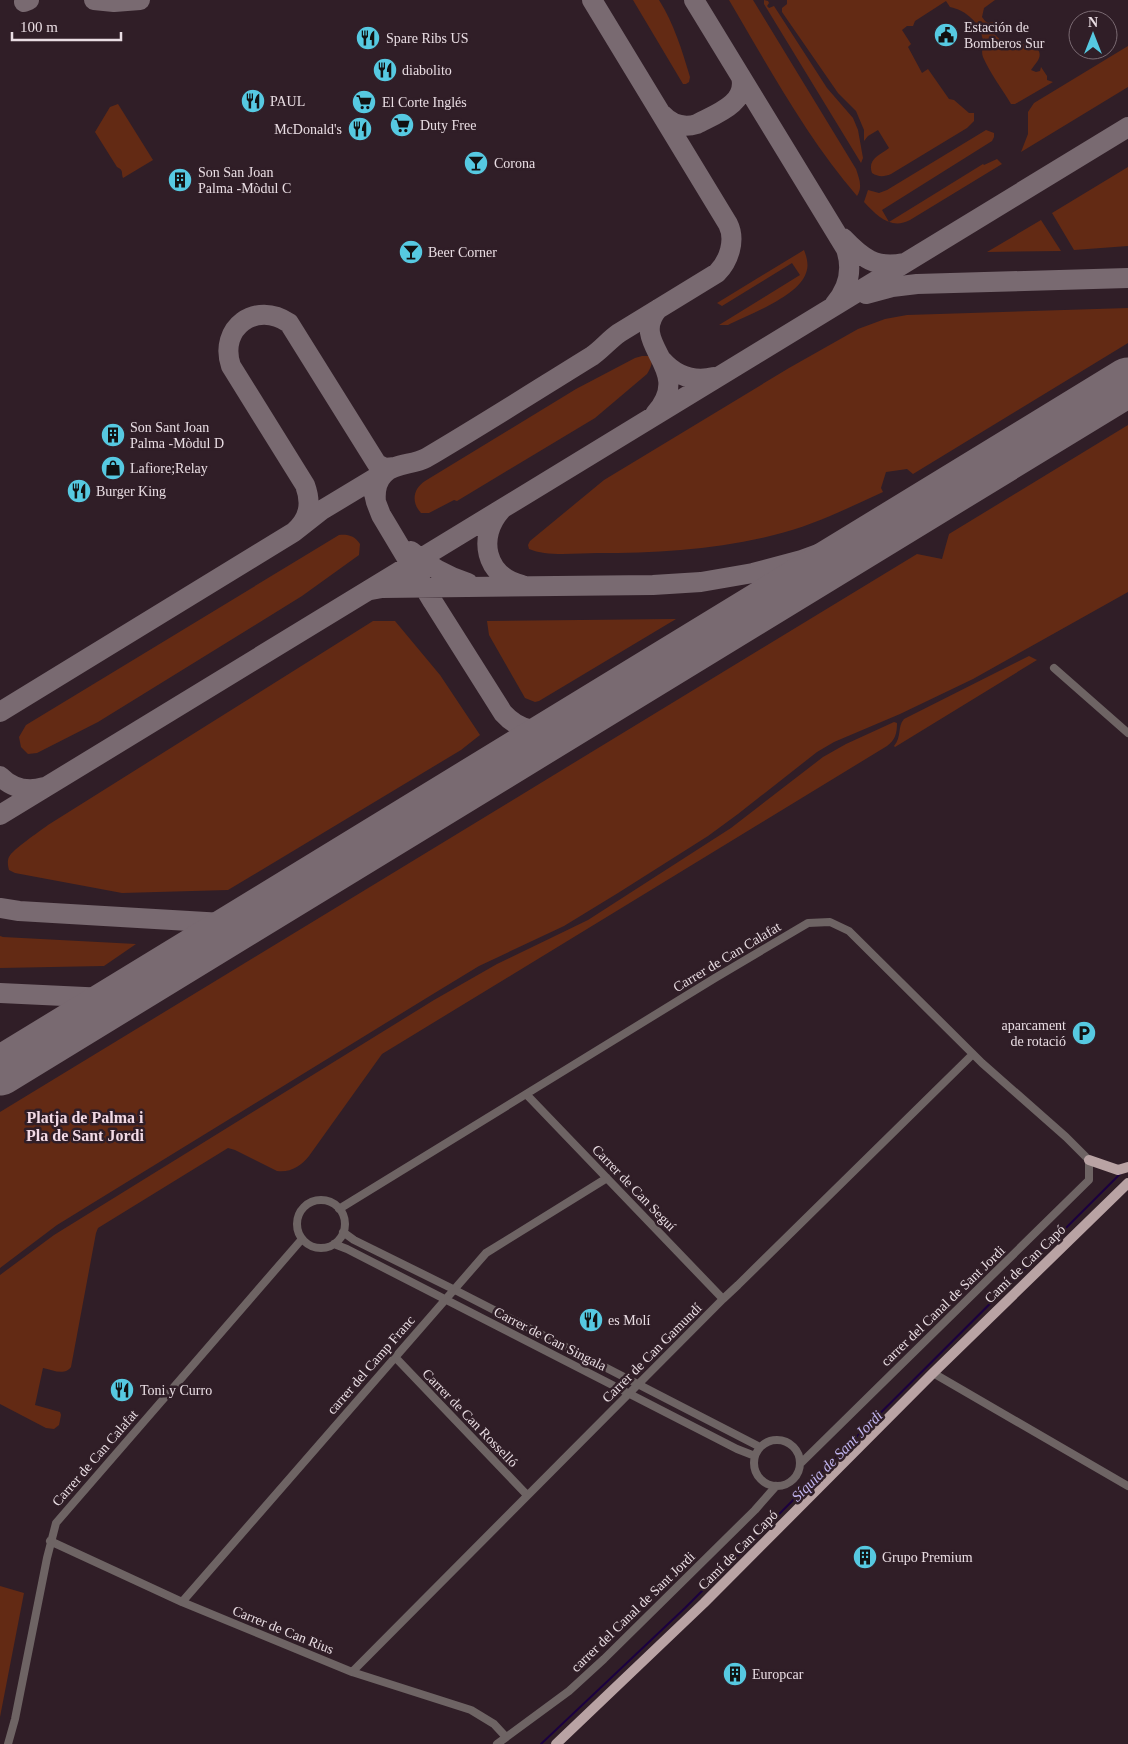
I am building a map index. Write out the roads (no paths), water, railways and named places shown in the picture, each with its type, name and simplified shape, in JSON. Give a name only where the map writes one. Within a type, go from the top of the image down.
[{"type":"main road","points":[[1089,1160],[1123,1168]]},
{"type":"main road","name":"Camí de Can Capó","points":[[556,1744],[704,1603],[934,1373],[1128,1183]]},
{"type":"street","points":[[1054,668],[1128,733]]},
{"type":"street","name":"Carrer de Can Calafat","points":[[339,1209],[808,923],[830,922],[850,931],[973,1054],[1089,1160]]},
{"type":"street","name":"Carrer de Can Gamundí","points":[[352,1672],[638,1386],[723,1298],[973,1054]]},
{"type":"street","name":"Carrer de Can Seguí","points":[[527,1095],[723,1298]]},
{"type":"street","name":"carrer del Canal de Sant Jordi","points":[[801,1463],[1089,1180],[1089,1160]]},
{"type":"street","name":"carrer del Camp Franc","points":[[182,1602],[486,1253],[607,1178]]},
{"type":"street","points":[[325,1201],[339,1209],[345,1224],[343,1232],[334,1244],[320,1248],[313,1247],[302,1239],[298,1232],[298,1216],[309,1203],[325,1201]]},
{"type":"street","name":"Carrer de Can Singala","points":[[343,1232],[354,1240],[760,1447]]},
{"type":"street","name":"Carrer de Can Calafat","points":[[8,1744],[15,1718],[50,1541],[56,1523],[302,1239]]},
{"type":"street","name":"Carrer de Can Singala","points":[[334,1244],[348,1249],[737,1449],[755,1456]]},
{"type":"street","name":"Carrer de Can Rosselló","points":[[395,1357],[527,1495]]},
{"type":"street","points":[[934,1373],[1128,1486]]},
{"type":"street","points":[[782,1440],[795,1448],[801,1463],[796,1477],[791,1482],[784,1486],[776,1486],[763,1482],[758,1476],[755,1470],[755,1456],[760,1447],[766,1442],[782,1440]]},
{"type":"street","name":"carrer del Canal de Sant Jordi","points":[[496,1744],[569,1691],[604,1659],[776,1486]]},
{"type":"street","name":"Carrer de Can Rius","points":[[50,1541],[182,1602],[352,1672],[471,1710],[494,1724],[506,1737]]},
{"type":"waterway","name":"Síquia de Sant Jordi","points":[[541,1744],[685,1608],[1120,1174]]},
{"type":"place","name":"Estación de Bomberos Sur","points":[[946,35]]},
{"type":"place","name":"Spare Ribs US","points":[[368,38]]},
{"type":"place","name":"diabolito","points":[[385,70]]},
{"type":"place","name":"PAUL","points":[[253,101]]},
{"type":"place","name":"El Corte Inglés","points":[[364,102]]},
{"type":"place","name":"Duty Free","points":[[402,125]]},
{"type":"place","name":"McDonald's","points":[[360,129]]},
{"type":"place","name":"Corona","points":[[476,163]]},
{"type":"place","name":"Son San Joan Palma -Mòdul C","points":[[180,180]]},
{"type":"place","name":"Beer Corner","points":[[411,252]]},
{"type":"place","name":"Son Sant Joan Palma -Mòdul D","points":[[113,435]]},
{"type":"place","name":"Lafiore;Relay","points":[[113,468]]},
{"type":"place","name":"Burger King","points":[[79,491]]},
{"type":"place","name":"aparcament de rotació","points":[[1084,1033]]},
{"type":"place","name":"es Molí","points":[[591,1320]]},
{"type":"place","name":"Toni y Curro","points":[[122,1390]]},
{"type":"place","name":"Grupo Premium","points":[[865,1557]]},
{"type":"place","name":"Europcar","points":[[735,1674]]},
{"type":"district","name":"Platja de Palma i Pla de Sant Jordi","points":[[85,1126]]}]
